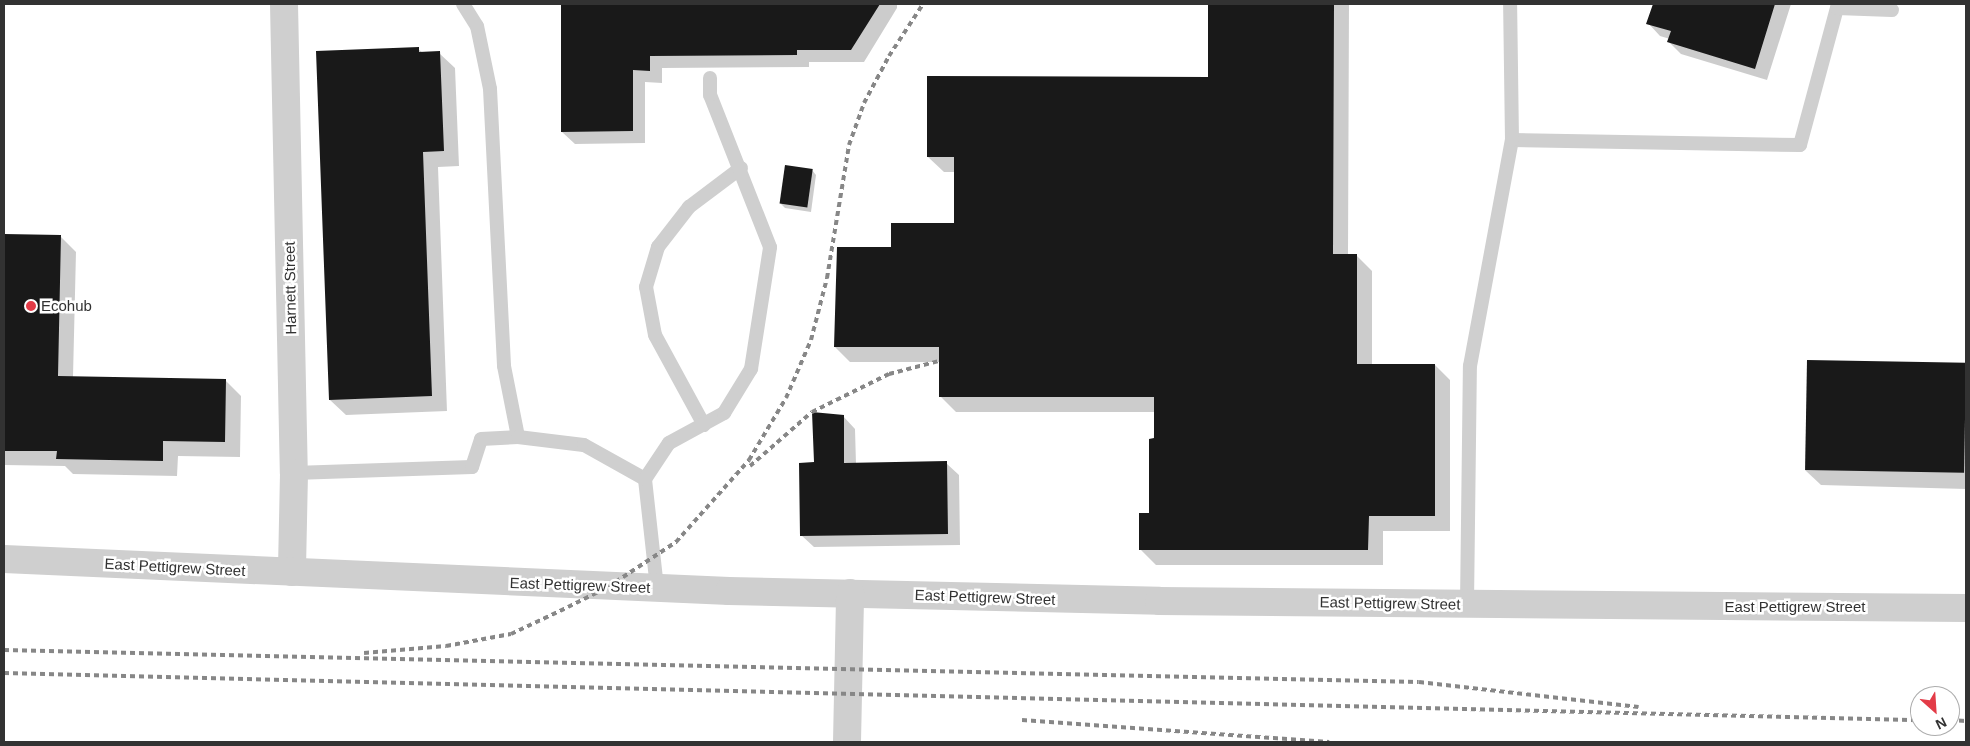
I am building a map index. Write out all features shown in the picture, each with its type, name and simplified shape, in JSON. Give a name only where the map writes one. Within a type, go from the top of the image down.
[{"type":"street","name":"Harnett Street","points":[[284,4],[294,473],[292,572]]},
{"type":"street","name":"East Pettigrew Street","points":[[4,559],[657,588],[1159,601],[1966,608]]},
{"type":"street","points":[[847,742],[850,593]]},
{"type":"lane","points":[[463,4],[477,26],[490,89],[504,366],[518,437]]},
{"type":"lane","points":[[1467,604],[1470,366],[1512,140],[1510,4]]},
{"type":"lane","points":[[1512,140],[1800,145],[1837,8],[1892,10]]},
{"type":"lane","points":[[657,588],[644,479],[669,443],[724,413],[751,369],[770,248],[741,168],[710,95],[710,78]]},
{"type":"lane","points":[[704,425],[656,335],[646,288],[658,247],[689,207],[741,168]]},
{"type":"lane","points":[[294,473],[472,467],[481,439],[518,437],[584,445],[644,479]]},
{"type":"building","points":[[561,4],[880,4],[851,50],[797,50],[797,55],[650,56],[650,71],[633,70],[633,131],[561,132]]},
{"type":"building","points":[[1208,4],[1334,4],[1333,254],[1357,254],[1357,364],[1435,364],[1435,516],[1369,516],[1368,550],[1139,550],[1139,513],[1149,513],[1149,439],[1154,438],[1154,397],[939,397],[939,347],[834,347],[837,247],[891,247],[891,223],[954,223],[954,157],[927,157],[927,76],[1208,77]]},
{"type":"building","points":[[1653,4],[1775,4],[1755,69],[1667,42],[1671,31],[1646,24]]},
{"type":"building","points":[[419,47],[419,52],[440,51],[444,151],[423,152],[432,396],[329,400],[316,51]]},
{"type":"building","points":[[785,165],[813,169],[807,208],[780,204]]},
{"type":"building","name":"Ecohub","points":[[4,234],[61,235],[58,376],[226,379],[225,442],[163,441],[163,461],[56,459],[57,451],[4,451]]},
{"type":"building","points":[[1807,360],[1966,363],[1964,473],[1805,470]]},
{"type":"building","points":[[812,412],[844,415],[844,463],[947,461],[948,534],[800,536],[799,463],[814,462]]},
{"type":"railway","points":[[364,653],[446,646],[511,634],[608,587],[676,542],[749,460],[786,398],[811,340],[827,278],[849,145],[864,103],[889,56],[923,4]]},
{"type":"railway","points":[[750,466],[812,412],[889,374],[939,361]]},
{"type":"railway","points":[[4,650],[1419,682],[1639,707]]},
{"type":"railway","points":[[4,673],[1910,720]]},
{"type":"railway","points":[[1022,720],[1329,742]]},
{"type":"railway","points":[[1960,721],[1966,721]]},
{"type":"place","name":"Ecohub","points":[[31,306]]}]
